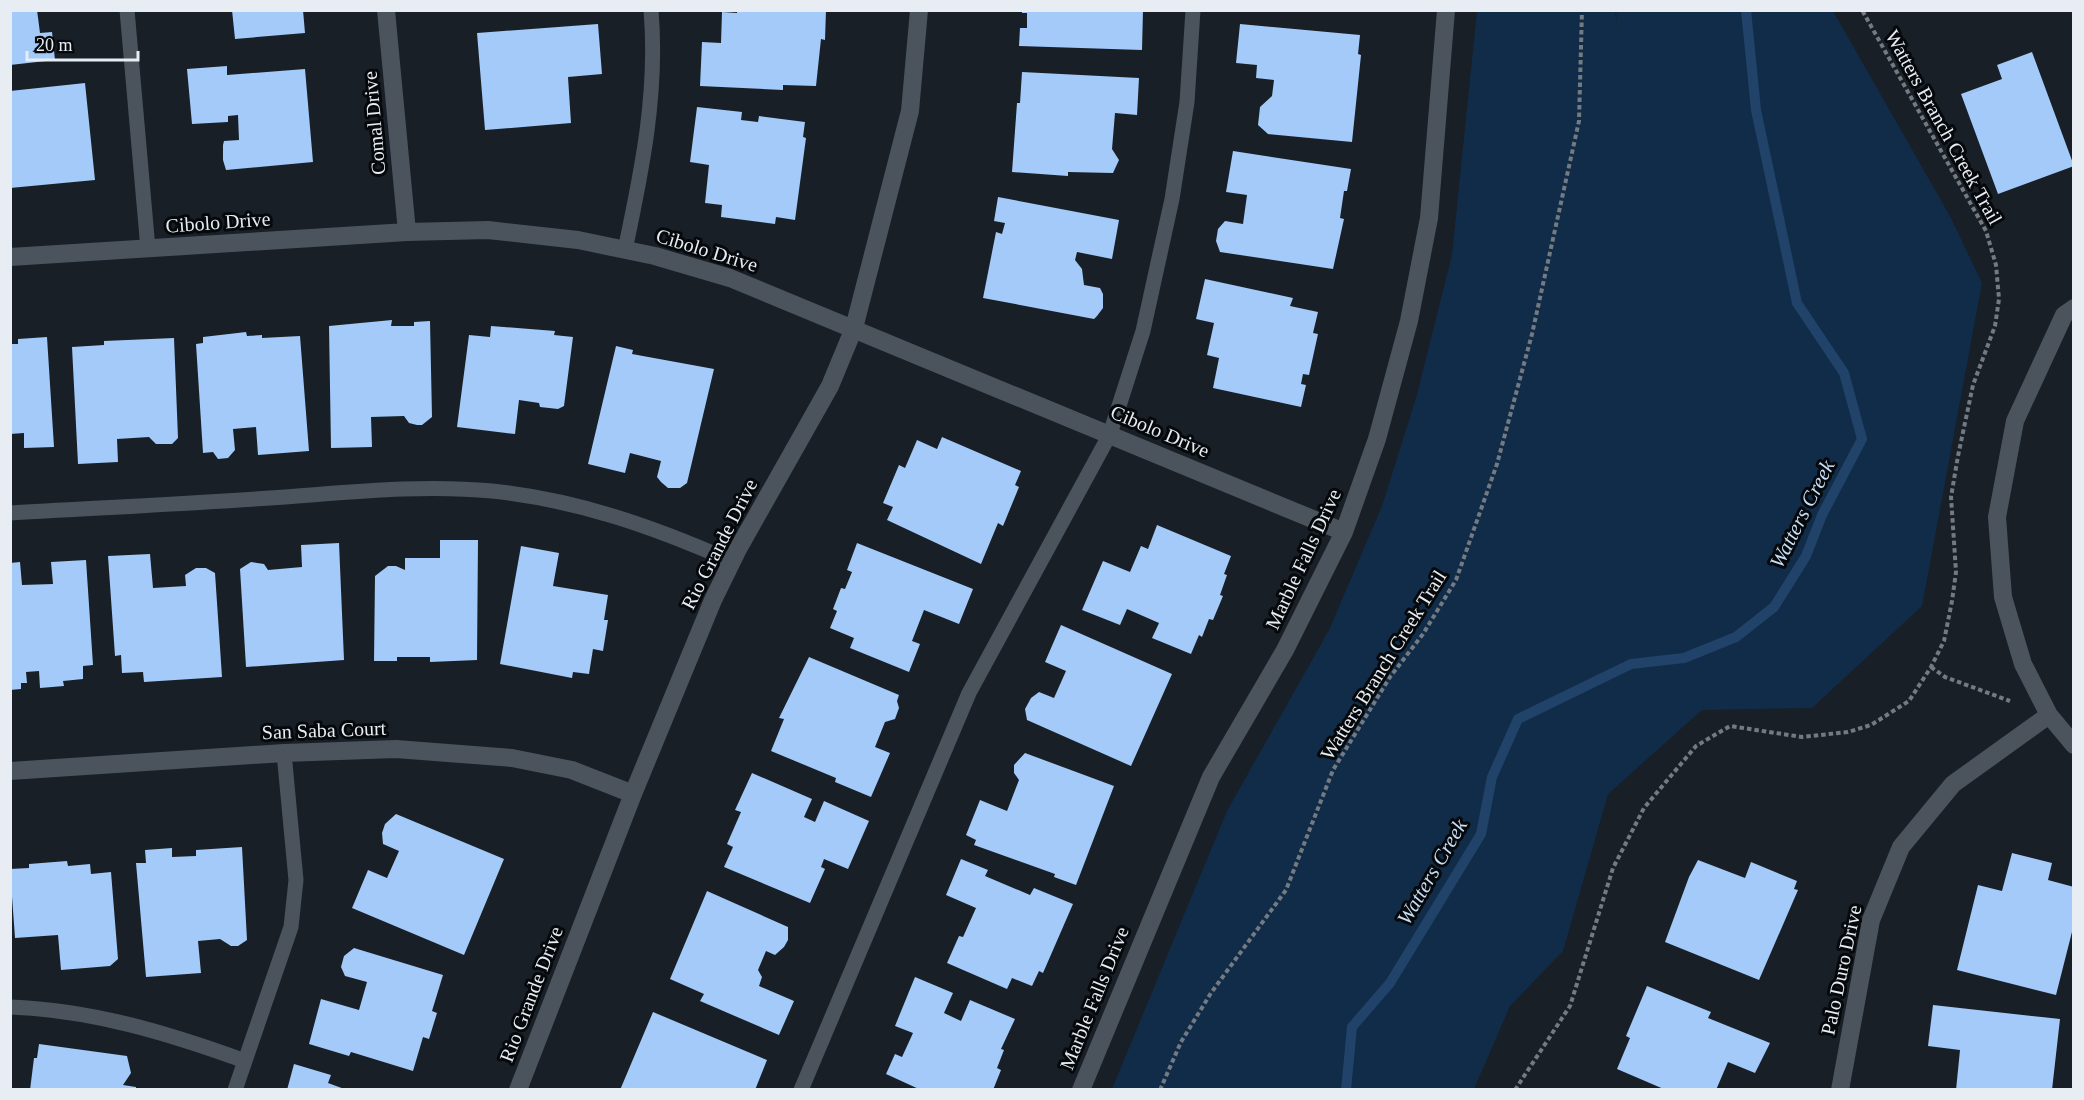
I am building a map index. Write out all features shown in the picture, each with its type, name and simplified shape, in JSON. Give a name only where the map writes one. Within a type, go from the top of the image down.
[{"type":"street","name":"Comal Drive","points":[[386,10],[407,232]]},
{"type":"street","name":"Rio Grande Drive","points":[[518,1089],[633,794],[731,561],[830,386],[854,328],[910,111],[919,10]]},
{"type":"street","name":"Marble Falls Drive","points":[[1081,1089],[1211,777],[1285,650],[1344,532],[1377,440],[1412,310],[1429,218],[1446,10]]},
{"type":"street","name":"Cibolo Drive","points":[[10,257],[407,232],[488,230],[578,240],[626,250],[730,278],[1344,532]]},
{"type":"street","points":[[2068,312],[2015,421],[1997,517],[2003,597],[2023,664],[2049,716],[2073,745]]},
{"type":"street","name":"Palo Duro Drive","points":[[1840,1089],[1871,920],[1900,847],[1953,784],[2049,716]]},
{"type":"street","name":"San Saba Court","points":[[10,771],[284,753],[396,749],[512,758],[572,770],[633,794]]},
{"type":"lane","points":[[127,10],[148,249]]},
{"type":"lane","points":[[626,250],[651,111],[653,39],[651,10]]},
{"type":"lane","points":[[801,1089],[969,693],[1110,434],[1143,332],[1172,199],[1187,102],[1193,10]]},
{"type":"lane","points":[[10,513],[419,488],[492,491],[599,511],[661,530],[731,561]]},
{"type":"lane","points":[[235,1089],[291,927],[296,880],[284,753]]},
{"type":"lane","points":[[10,1007],[78,1013],[134,1024],[245,1061]]},
{"type":"path","name":"Watters Branch Creek Trail","points":[[1160,1089],[1180,1042],[1211,993],[1286,890],[1333,770],[1390,677],[1423,634],[1456,580],[1497,464],[1542,289],[1579,121],[1582,10]]},
{"type":"path","name":"Watters Branch Creek Trail","points":[[1515,1089],[1570,1006],[1613,868],[1644,808],[1696,746],[1730,726],[1802,737],[1848,732],[1871,724],[1909,701],[1931,667],[1944,641],[1956,572],[1951,497],[1973,385],[1995,326],[1999,298],[1996,265],[1986,231],[1862,10]]},
{"type":"path","points":[[1931,667],[1945,677],[2049,716]]},
{"type":"shaded area","points":[[1477,11],[1615,11],[1617,23],[1616,11],[1833,11],[1951,218],[1982,283],[1922,606],[1812,708],[1702,710],[1608,794],[1563,951],[1510,1006],[1474,1089],[1112,1089],[1227,811],[1329,630],[1382,506],[1416,398],[1452,255]]},
{"type":"building","points":[[10,10],[37,10],[40,33],[52,32],[55,60],[10,65]]},
{"type":"building","points":[[232,10],[303,10],[305,33],[235,39]]},
{"type":"building","points":[[737,10],[826,10],[825,40],[821,39],[816,86],[783,85],[783,90],[700,86],[702,42],[721,43],[722,12],[737,13]]},
{"type":"building","points":[[1022,10],[1143,10],[1142,50],[1019,46],[1020,28],[1027,28],[1027,13],[1022,13]]},
{"type":"building","points":[[598,24],[602,74],[568,77],[571,123],[485,130],[477,33]]},
{"type":"building","points":[[1240,24],[1360,35],[1358,54],[1361,55],[1352,142],[1268,134],[1258,125],[1260,107],[1272,96],[1274,80],[1256,78],[1257,65],[1236,63]]},
{"type":"building","points":[[2032,52],[2074,166],[1998,194],[1961,94],[2002,79],[1997,65]]},
{"type":"building","points":[[227,66],[227,75],[305,69],[313,162],[226,170],[223,145],[224,141],[239,140],[238,115],[228,116],[228,122],[192,124],[187,69]]},
{"type":"building","points":[[1022,72],[1139,78],[1137,115],[1115,113],[1112,149],[1119,160],[1113,173],[1068,172],[1068,176],[1012,172],[1017,103],[1020,103]]},
{"type":"building","points":[[85,83],[95,180],[10,188],[10,91]]},
{"type":"building","points":[[697,107],[742,112],[741,120],[758,122],[759,116],[805,122],[803,137],[806,138],[795,220],[776,217],[775,224],[721,217],[722,205],[705,203],[709,165],[690,162]]},
{"type":"building","points":[[1233,151],[1351,169],[1347,191],[1344,191],[1340,218],[1344,219],[1333,269],[1220,252],[1216,241],[1218,229],[1225,221],[1243,224],[1247,195],[1226,192]]},
{"type":"building","points":[[998,197],[1119,220],[1112,259],[1077,252],[1075,260],[1082,269],[1084,285],[1100,288],[1103,294],[1103,308],[1094,319],[983,298],[996,232],[1002,234],[1005,223],[994,221]]},
{"type":"building","points":[[1205,279],[1293,298],[1290,306],[1318,312],[1313,333],[1318,334],[1309,375],[1303,374],[1301,384],[1306,385],[1301,407],[1213,388],[1219,358],[1207,355],[1214,323],[1196,319]]},
{"type":"building","points":[[392,320],[391,326],[414,326],[414,322],[430,321],[432,417],[422,425],[417,425],[409,423],[404,416],[371,417],[372,447],[331,448],[329,326]]},
{"type":"building","points":[[491,326],[555,331],[554,335],[573,337],[564,406],[558,409],[540,407],[539,403],[519,400],[515,434],[457,427],[469,335],[490,337]]},
{"type":"building","points":[[246,332],[247,336],[262,335],[262,338],[300,336],[309,451],[258,455],[256,427],[233,429],[235,450],[228,458],[218,459],[213,452],[203,453],[196,344],[203,343],[203,337]]},
{"type":"building","points":[[47,337],[54,447],[24,448],[24,433],[10,434],[10,344],[18,344],[18,339]]},
{"type":"building","points":[[174,338],[178,438],[172,444],[156,444],[149,437],[117,439],[118,462],[78,464],[72,347],[104,345],[104,341]]},
{"type":"building","points":[[616,346],[633,350],[632,354],[714,369],[687,483],[680,488],[668,488],[657,477],[661,461],[630,453],[625,473],[588,464]]},
{"type":"building","points":[[942,437],[1021,471],[1015,485],[1019,487],[1003,526],[998,523],[981,564],[887,520],[893,507],[883,503],[899,465],[905,468],[917,440],[937,449]]},
{"type":"building","points":[[1157,525],[1231,556],[1224,574],[1227,575],[1220,595],[1223,596],[1213,620],[1209,619],[1202,637],[1199,635],[1191,654],[1152,638],[1159,623],[1127,609],[1120,625],[1082,610],[1103,561],[1130,572],[1141,546],[1148,549]]},
{"type":"building","points":[[440,540],[478,540],[477,660],[430,662],[430,657],[397,657],[397,661],[374,661],[375,576],[388,566],[396,566],[405,570],[405,558],[440,558]]},
{"type":"building","points":[[339,543],[344,660],[246,667],[240,569],[251,562],[264,564],[268,570],[302,567],[301,545]]},
{"type":"building","points":[[857,543],[973,589],[959,624],[924,610],[912,641],[920,644],[909,672],[850,648],[854,638],[830,628],[837,611],[833,609],[841,588],[845,589],[852,572],[847,570]]},
{"type":"building","points":[[521,546],[559,553],[553,586],[608,595],[604,620],[608,620],[603,651],[593,649],[589,674],[573,672],[572,678],[500,664]]},
{"type":"building","points":[[150,554],[153,588],[186,586],[185,575],[196,568],[206,568],[215,573],[222,677],[144,682],[143,672],[122,673],[121,655],[115,656],[108,556]]},
{"type":"building","points":[[86,560],[93,665],[83,666],[83,679],[63,681],[64,686],[40,688],[39,671],[26,672],[27,683],[21,683],[21,689],[10,690],[10,563],[20,562],[22,585],[53,584],[51,562]]},
{"type":"building","points":[[1061,625],[1172,674],[1131,766],[1027,720],[1025,709],[1031,698],[1039,692],[1054,698],[1066,671],[1045,662]]},
{"type":"building","points":[[809,657],[899,695],[897,701],[899,708],[895,719],[885,722],[875,747],[890,753],[871,797],[835,782],[836,778],[771,751],[784,719],[779,718]]},
{"type":"building","points":[[1025,753],[1114,786],[1076,885],[1054,877],[1055,874],[974,845],[976,840],[966,835],[980,800],[1007,811],[1019,780],[1014,773],[1014,765]]},
{"type":"building","points":[[752,773],[812,799],[804,817],[815,822],[824,801],[869,821],[848,869],[824,859],[821,867],[825,869],[810,903],[724,867],[733,847],[727,844],[741,812],[735,810]]},
{"type":"building","points":[[396,814],[504,859],[464,955],[352,908],[368,870],[387,878],[399,851],[383,844],[382,833],[385,824]]},
{"type":"building","points":[[242,847],[247,940],[238,946],[231,946],[220,939],[198,941],[201,973],[146,977],[136,863],[146,863],[145,850],[172,848],[172,857],[196,856],[196,850]]},
{"type":"building","points":[[2012,853],[2052,863],[2048,880],[2074,887],[2074,924],[2056,995],[1957,970],[1978,885],[2002,891]]},
{"type":"building","points":[[961,859],[988,870],[985,876],[1030,895],[1034,888],[1073,904],[1043,973],[1039,971],[1032,986],[1012,978],[1007,989],[947,963],[959,936],[963,937],[976,908],[946,895]]},
{"type":"building","points":[[1698,860],[1745,878],[1751,862],[1797,881],[1794,889],[1798,890],[1759,980],[1665,942],[1689,877]]},
{"type":"building","points":[[67,861],[68,866],[90,864],[91,874],[111,872],[118,959],[110,966],[61,970],[58,935],[15,938],[10,869],[29,868],[29,864]]},
{"type":"building","points":[[707,891],[788,927],[788,940],[784,947],[775,955],[766,951],[758,970],[762,977],[759,986],[794,1001],[779,1035],[700,1001],[704,994],[670,979]]},
{"type":"building","points":[[354,948],[443,975],[432,1011],[437,1013],[429,1039],[423,1037],[413,1071],[351,1052],[349,1056],[309,1044],[321,999],[359,1010],[367,982],[345,976],[341,967],[344,956]]},
{"type":"building","points":[[915,977],[953,993],[944,1013],[961,1021],[970,1000],[1015,1019],[1001,1049],[1004,1050],[997,1068],[1001,1070],[993,1090],[921,1090],[886,1074],[895,1054],[902,1057],[913,1033],[895,1026]]},
{"type":"building","points":[[1647,986],[1711,1012],[1708,1018],[1770,1043],[1755,1073],[1728,1062],[1716,1090],[1666,1090],[1617,1069],[1630,1038],[1626,1036]]},
{"type":"building","points":[[1933,1005],[2060,1019],[2052,1090],[1956,1090],[1960,1050],[1928,1046]]},
{"type":"building","points":[[653,1012],[767,1060],[755,1090],[620,1090]]},
{"type":"building","points":[[39,1044],[127,1056],[131,1073],[123,1085],[136,1087],[136,1090],[30,1090],[34,1058],[37,1058]]},
{"type":"building","points":[[294,1064],[331,1075],[328,1083],[347,1090],[287,1090]]},
{"type":"waterway","name":"Watters Creek","points":[[1346,1090],[1352,1027],[1390,983],[1481,834],[1492,777],[1518,719],[1631,664],[1684,658],[1736,637],[1774,607],[1806,556],[1822,515],[1862,439],[1844,373],[1797,303],[1756,110],[1746,10]]}]
